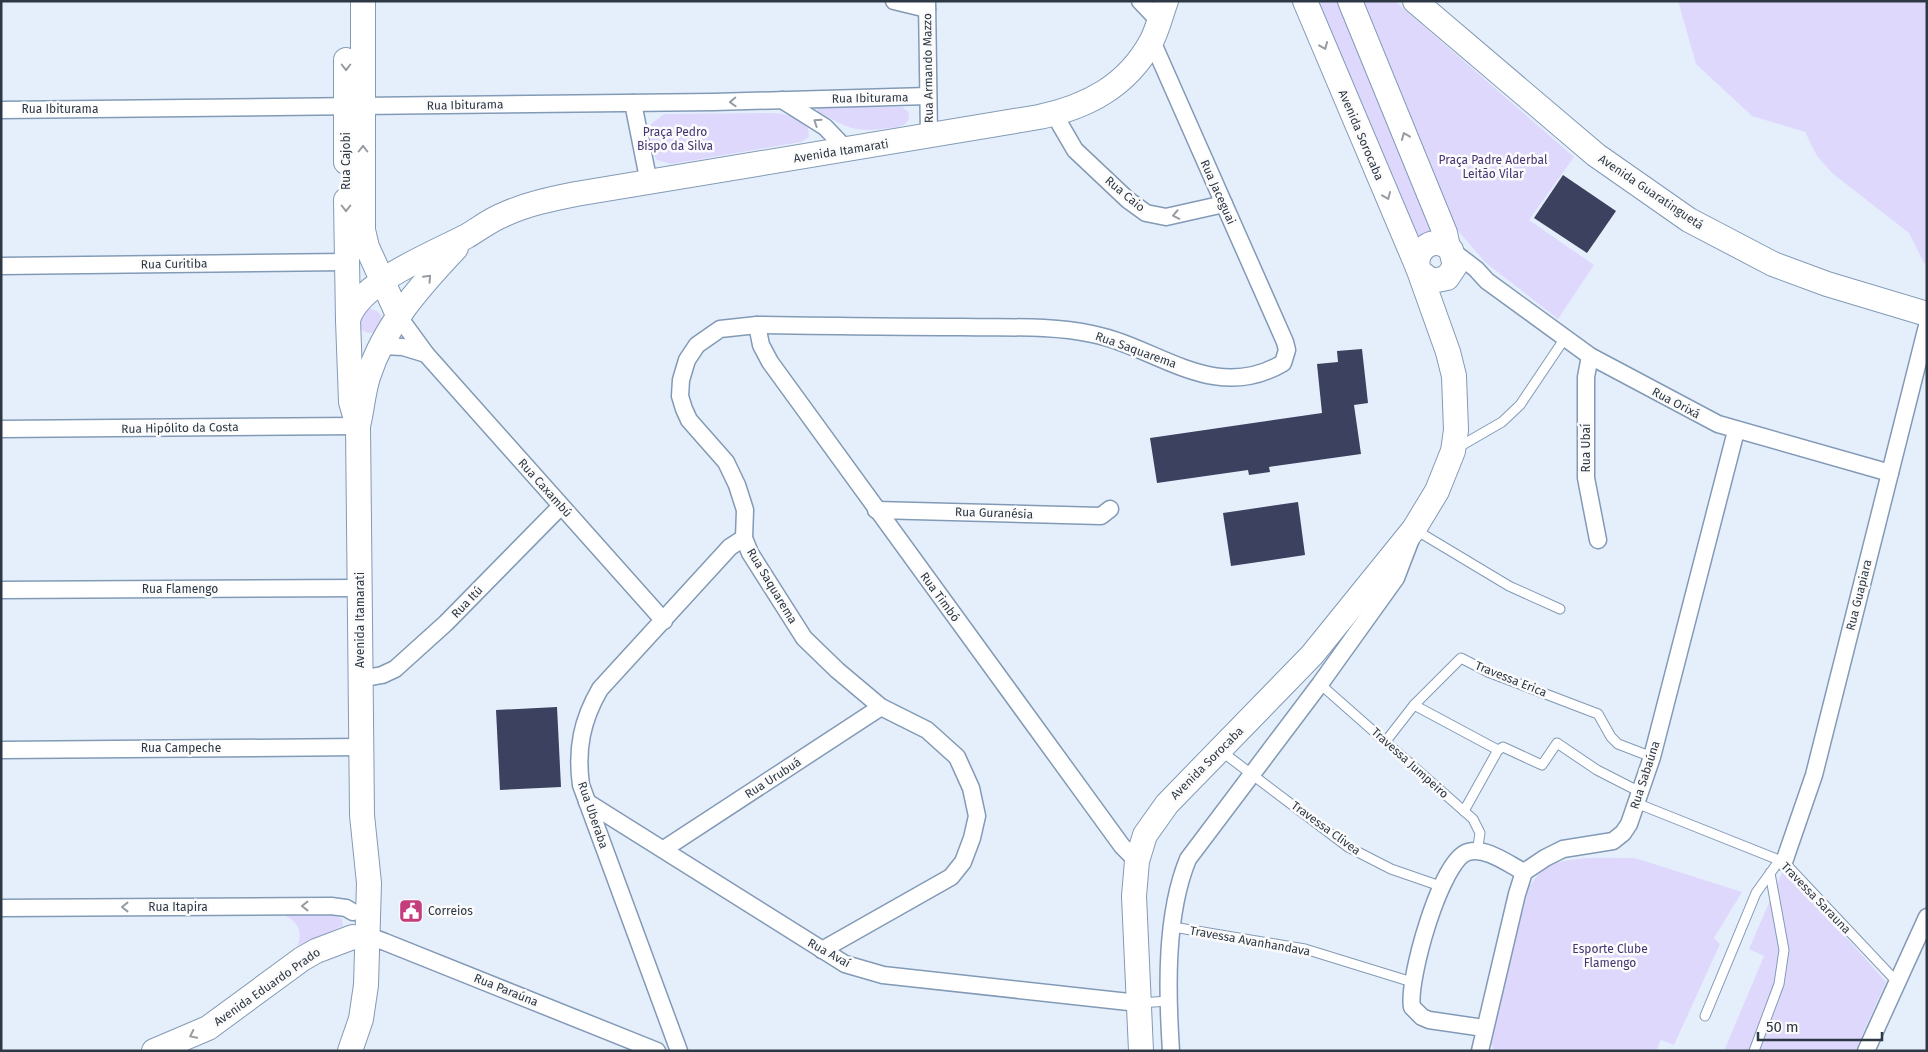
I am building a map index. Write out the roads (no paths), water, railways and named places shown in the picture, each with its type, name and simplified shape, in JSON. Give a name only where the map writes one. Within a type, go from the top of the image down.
[{"type":"main road","name":"Rua Cajobi","points":[[346,1],[363,230],[374,281],[398,317]]},
{"type":"main road","name":"Rua Cajobi","points":[[348,326],[346,262],[363,1]]},
{"type":"main road","name":"Avenida Sorocaba","points":[[1142,1051],[1138,1003],[1134,896],[1137,862],[1145,835],[1156,816],[1312,655],[1414,529],[1437,491],[1453,451],[1456,430],[1456,389],[1450,358],[1419,270],[1305,1]]},
{"type":"main road","points":[[1350,1],[1445,234],[1450,248],[1455,266],[1448,277],[1432,281],[1419,270],[1417,258],[1426,246],[1435,242],[1450,248]]},
{"type":"main road","name":"Avenida Guaratinguetá","points":[[1415,1],[1596,155],[1689,220],[1773,264],[1827,284],[1927,314]]},
{"type":"main road","name":"Avenida Itamarati","points":[[374,281],[468,235],[501,215],[524,206],[576,194],[1054,114],[1095,99],[1127,75],[1159,21]]},
{"type":"main road","name":"Avenida Itamarati","points":[[344,1051],[370,873],[362,815],[358,426],[368,377],[398,317],[413,293],[468,235]]},
{"type":"main road","points":[[346,262],[364,262],[374,281],[352,309],[348,326],[362,345],[382,346]]},
{"type":"main road","name":"Avenida Sorocaba","points":[[1438,323],[1440,294],[1448,277]]},
{"type":"main road","name":"Avenida Itamarati","points":[[348,326],[352,402],[358,426]]},
{"type":"main road","name":"Avenida Itamarati","points":[[350,1051],[356,1038],[364,999],[361,936],[353,912],[354,875],[362,815]]},
{"type":"main road","name":"Avenida Eduardo Prado","points":[[154,1051],[208,1028],[302,959],[316,951],[361,936]]},
{"type":"street","points":[[894,1],[927,5]]},
{"type":"street","name":"Rua Jaceguai","points":[[1140,1],[1159,21],[1224,204],[1285,342]]},
{"type":"street","name":"Rua Armando Mazzo","points":[[927,5],[929,136]]},
{"type":"street","name":"Rua Ibiturama","points":[[1,110],[633,103],[928,96]]},
{"type":"street","points":[[782,100],[825,127],[847,150]]},
{"type":"street","points":[[633,103],[649,183]]},
{"type":"street","name":"Rua Caio","points":[[1054,114],[1075,150],[1128,200],[1146,213],[1166,217],[1224,204]]},
{"type":"street","name":"Rua Orixá","points":[[1450,248],[1487,281],[1590,356],[1702,416],[1736,431],[1890,473]]},
{"type":"street","name":"Rua Curitiba","points":[[1,266],[346,262]]},
{"type":"street","name":"Rua Orixá","points":[[1448,277],[1469,276],[1487,281]]},
{"type":"street","name":"Rua Caxambú","points":[[398,317],[426,354],[664,621]]},
{"type":"street","name":"Rua Saquarema","points":[[822,950],[950,877],[963,862],[972,838],[977,816],[971,788],[957,757],[927,730],[882,707],[837,670],[804,638],[750,553],[744,538],[744,510],[737,485],[726,462],[689,420],[680,396],[681,380],[687,360],[697,345],[707,337],[730,326],[996,328],[1070,331],[1093,334],[1141,350],[1204,376],[1219,377],[1256,374],[1272,369],[1283,363],[1286,357],[1285,342]]},
{"type":"street","name":"Rua Timbó","points":[[757,326],[761,345],[770,362],[1122,846],[1137,862]]},
{"type":"street","name":"Rua Guapiara","points":[[1782,861],[1814,775],[1927,326]]},
{"type":"street","points":[[382,346],[403,347],[426,354]]},
{"type":"street","name":"Rua Ubaí","points":[[1590,356],[1586,377],[1586,478],[1598,540]]},
{"type":"street","name":"Rua Hipólito da Costa","points":[[1,430],[358,426]]},
{"type":"street","name":"Rua Sabaúna","points":[[1524,872],[1563,849],[1613,841],[1623,833],[1638,798],[1652,757],[1736,431]]},
{"type":"street","name":"Rua Itú","points":[[360,679],[382,675],[395,669],[446,623],[561,506]]},
{"type":"street","name":"Rua Guranésia","points":[[876,510],[1101,516],[1110,509]]},
{"type":"street","name":"Avenida Sorocaba","points":[[1170,1051],[1169,1002],[1173,927],[1177,892],[1188,859],[1320,684],[1396,578],[1408,550],[1414,529]]},
{"type":"street","name":"Rua Uberaba","points":[[679,1051],[587,802],[578,764],[580,744],[587,714],[600,689],[730,547],[744,538]]},
{"type":"street","name":"Rua Flamengo","points":[[1,590],[360,588]]},
{"type":"street","name":"Rua Urubuá","points":[[664,848],[882,707]]},
{"type":"street","name":"Rua Campeche","points":[[1,750],[361,747]]},
{"type":"street","name":"Rua Avaí","points":[[587,802],[664,848],[845,964],[883,976],[1138,1003]]},
{"type":"street","points":[[1480,1051],[1516,894],[1524,872],[1494,856],[1469,852],[1462,855],[1443,887],[1426,927],[1412,982],[1412,1007],[1422,1017],[1484,1028]]},
{"type":"street","name":"Rua Itapira","points":[[1,908],[331,906],[353,912]]},
{"type":"street","points":[[1866,1051],[1927,917]]},
{"type":"street","name":"Rua Paraúna","points":[[361,936],[657,1051]]},
{"type":"lane","points":[[1453,451],[1502,422],[1520,405],[1565,338]]},
{"type":"lane","points":[[1414,529],[1509,586],[1560,609]]},
{"type":"lane","name":"Travessa Erica","points":[[1386,741],[1414,705],[1461,658],[1488,672],[1598,714],[1611,737],[1618,744],[1652,757]]},
{"type":"lane","name":"Travessa Jumpeiro","points":[[1320,684],[1464,811],[1478,826],[1480,833],[1478,852]]},
{"type":"lane","points":[[1414,705],[1498,750],[1464,811]]},
{"type":"lane","name":"Travessa Sarauna","points":[[1498,750],[1503,747],[1542,765],[1557,743],[1638,798],[1782,861],[1897,982]]},
{"type":"lane","name":"Travessa Clivea","points":[[1220,750],[1252,772],[1348,847],[1392,869],[1443,887]]},
{"type":"lane","points":[[1705,1016],[1756,894],[1770,873],[1782,861]]},
{"type":"lane","points":[[1754,1051],[1779,984],[1784,950],[1770,873]]},
{"type":"lane","name":"Travessa Avanhandava","points":[[1173,927],[1305,949],[1412,982]]},
{"type":"lane","points":[[1138,1003],[1169,1002]]},
{"type":"place","name":"Correios","points":[[411,911]]},
{"type":"park label","name":"Praça Pedro Bispo da Silva","points":[[675,139]]},
{"type":"park label","name":"Praça Padre Aderbal Leitão Vilar","points":[[1493,167]]},
{"type":"park label","name":"Esporte Clube Flamengo","points":[[1610,956]]}]
